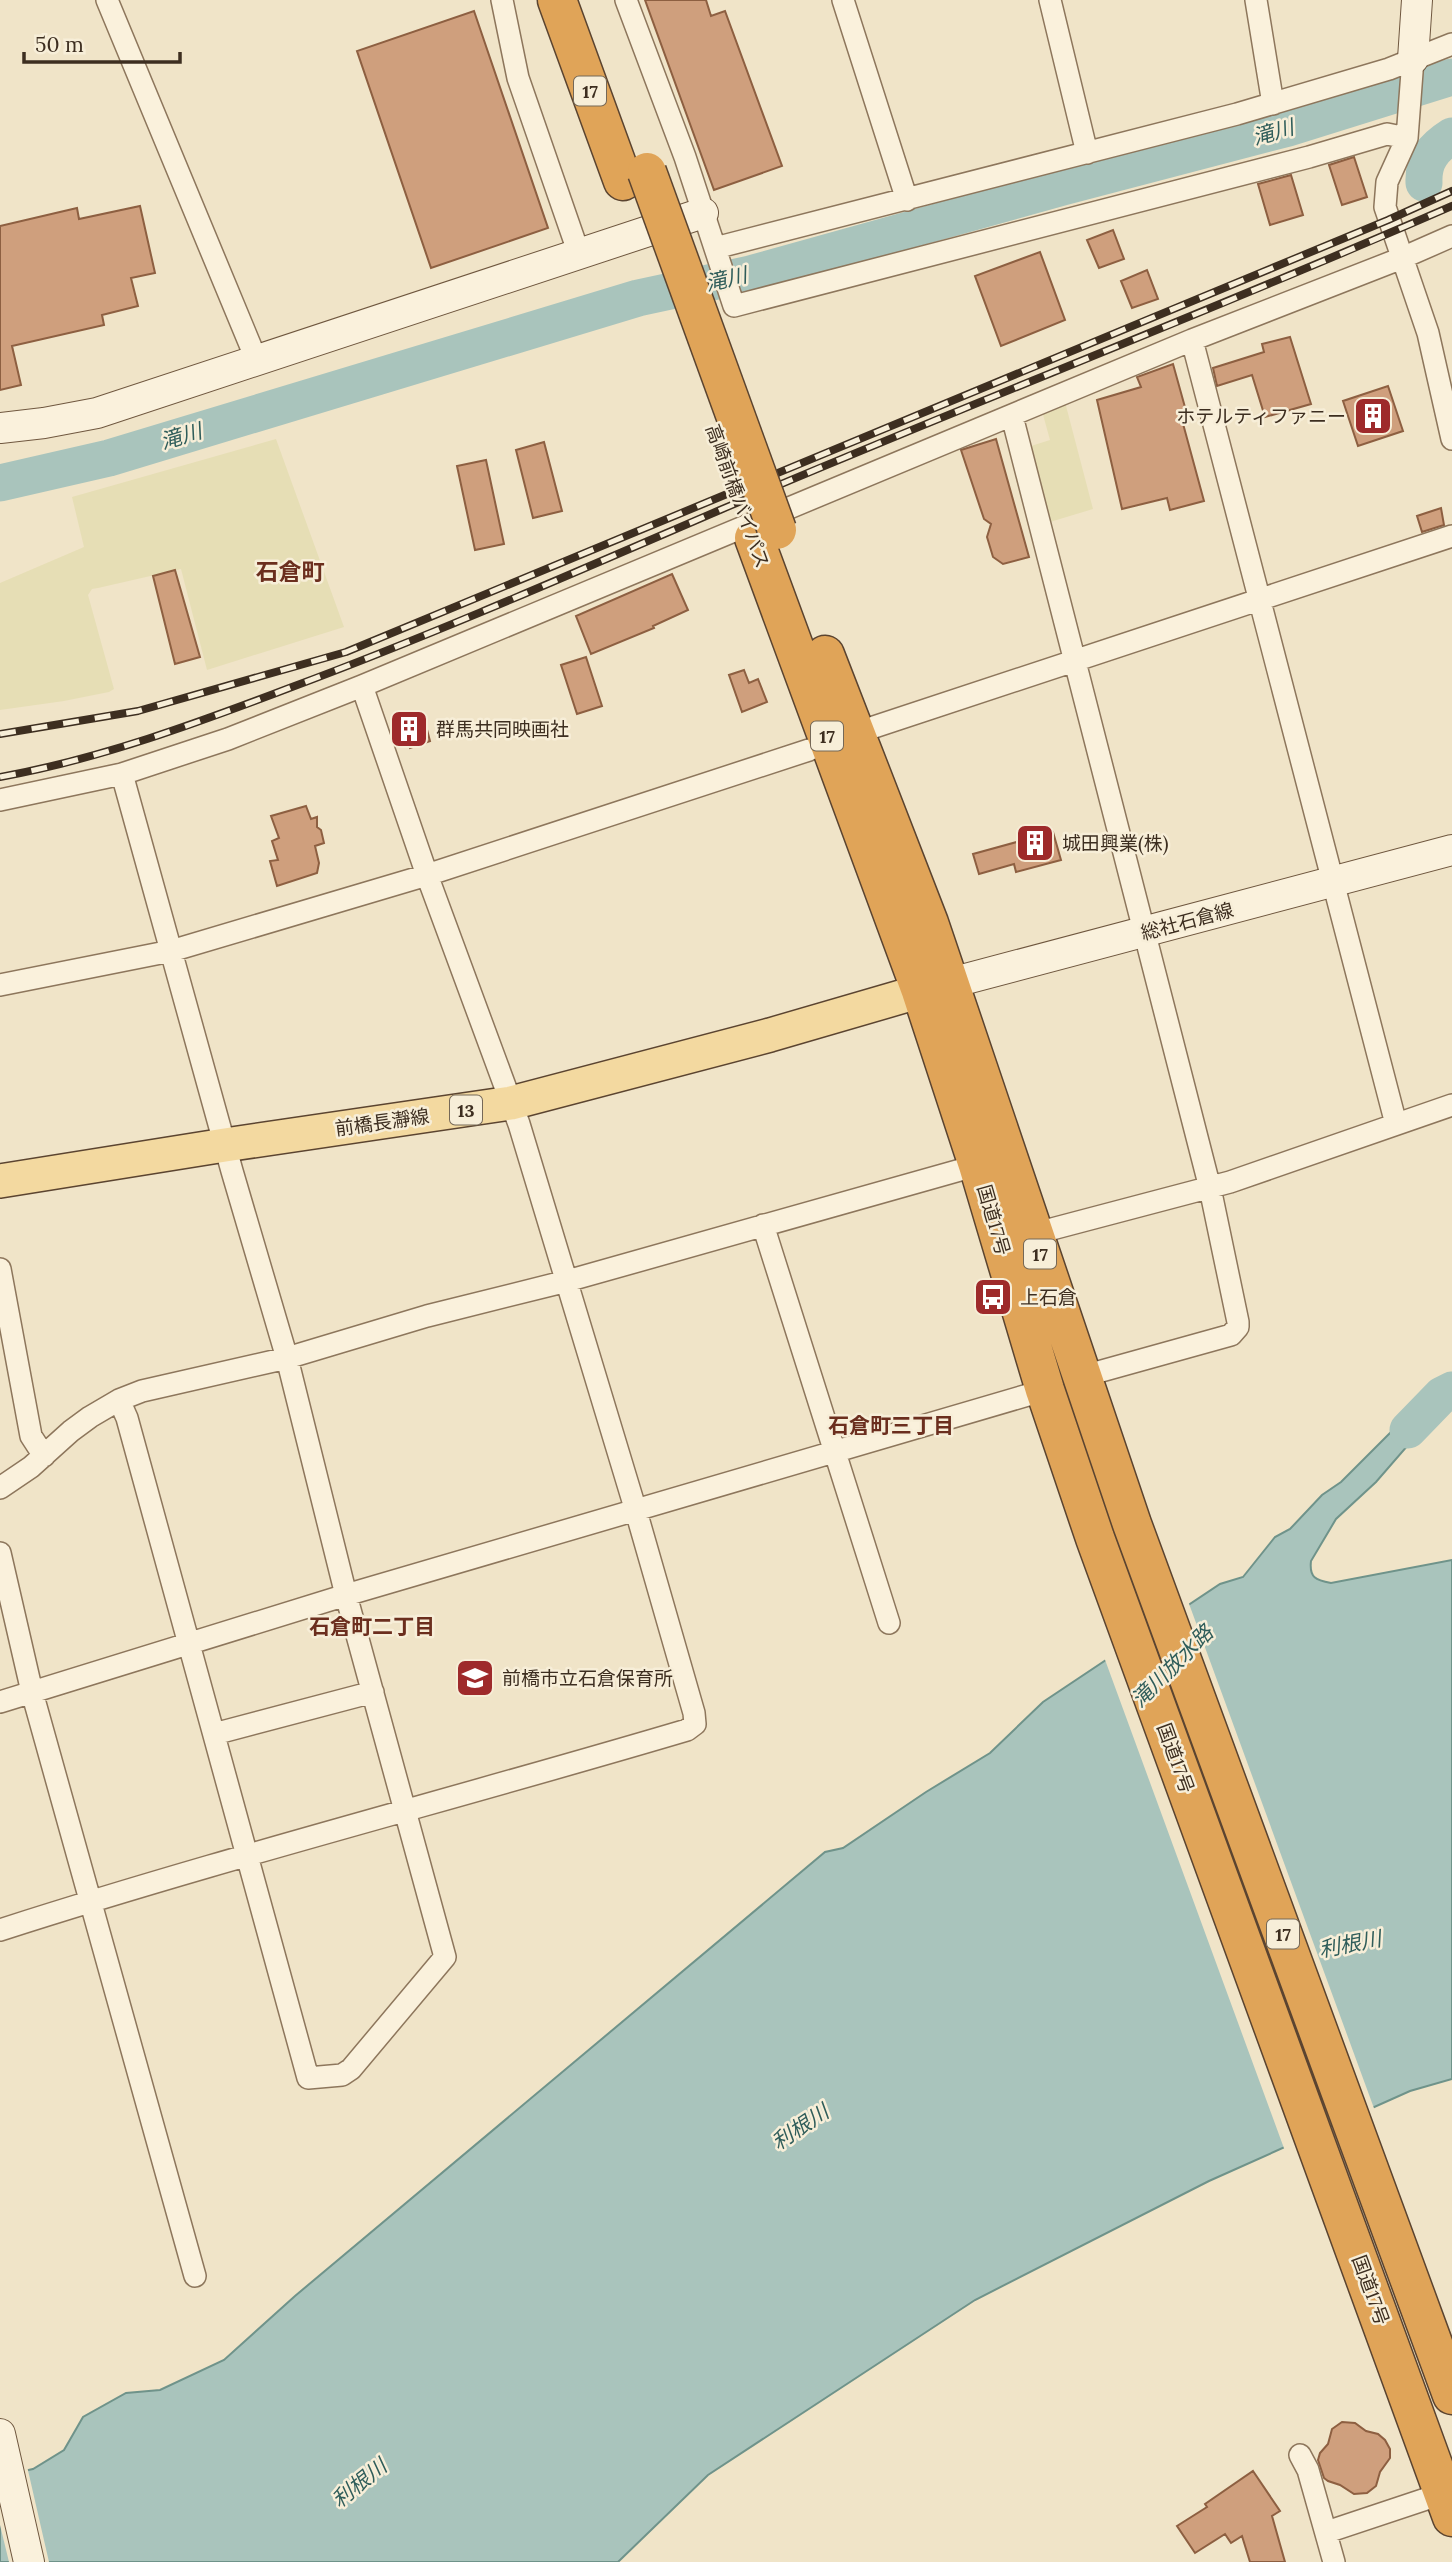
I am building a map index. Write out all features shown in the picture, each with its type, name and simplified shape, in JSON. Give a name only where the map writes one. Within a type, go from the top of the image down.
[{"type":"highway","name":"高崎前橋バイパス","points":[[557,0],[635,177],[765,534],[929,923],[935,987]]},
{"type":"highway","name":"高崎前橋バイパス","points":[[584,0],[635,177]]},
{"type":"highway","name":"国道17号","points":[[935,987],[978,1165],[1045,1390],[1095,1538],[1449,2500]]},
{"type":"highway","name":"国道17号","points":[[935,987],[1033,1234],[1132,1524],[1452,2395]]},
{"type":"main road","name":"前橋長瀞線","points":[[0,1181],[511,1103],[770,1035],[935,987]]},
{"type":"street","points":[[107,0],[256,359]]},
{"type":"street","points":[[502,0],[509,23],[518,78],[579,254]]},
{"type":"street","points":[[626,0],[685,157],[734,306],[1387,135],[1407,138]]},
{"type":"street","points":[[843,0],[907,200]]},
{"type":"street","points":[[1050,0],[1087,153]]},
{"type":"street","points":[[1256,0],[1273,104]]},
{"type":"street","points":[[1417,0],[1407,138],[1387,182],[1385,193],[1388,220],[1437,365],[1452,439]]},
{"type":"street","points":[[717,253],[1273,104],[1413,64],[1452,44]]},
{"type":"street","points":[[0,428],[97,413],[703,213]]},
{"type":"street","points":[[0,800],[122,774],[229,739],[1192,340],[1452,236]]},
{"type":"street","points":[[1192,340],[1396,1124]]},
{"type":"street","points":[[1012,416],[1210,1188],[1238,1322],[1236,1331],[1231,1335],[1080,1377]]},
{"type":"street","points":[[874,727],[1452,536]]},
{"type":"street","points":[[0,1930],[90,1901],[687,1730],[695,1724],[636,1511],[511,1103],[427,875],[362,686]]},
{"type":"street","points":[[0,985],[171,951],[427,875],[809,750]]},
{"type":"street","points":[[119,1400],[127,1418],[308,2078],[342,2076],[351,2069],[445,1957],[346,1595],[287,1358],[122,774]]},
{"type":"street","name":"総社石倉線","points":[[935,987],[1452,850]]},
{"type":"street","points":[[1033,1234],[1210,1188],[1452,1105]]},
{"type":"street","points":[[0,1488],[44,1456],[71,1431],[119,1400],[142,1391],[287,1358],[428,1316],[978,1165]]},
{"type":"street","points":[[763,1225],[889,1623]]},
{"type":"street","points":[[0,1269],[31,1436],[44,1456]]},
{"type":"street","points":[[0,1702],[346,1595],[1045,1390]]},
{"type":"street","points":[[0,1553],[33,1692],[195,2276]]},
{"type":"street","points":[[214,1734],[373,1692]]},
{"type":"street","points":[[0,2434],[29,2562]]},
{"type":"street","points":[[1300,2455],[1308,2470],[1335,2562]]},
{"type":"street","points":[[1327,2532],[1449,2500]]},
{"type":"shaded area","points":[[1065,402],[1093,509],[1050,522],[1031,446],[1050,440],[1042,411]]},
{"type":"shaded area","points":[[276,439],[344,627],[207,670],[181,569],[92,589],[88,595],[114,689],[64,701],[0,710],[0,583],[84,547],[72,497]]},
{"type":"water","name":"利根川","points":[[1442,1395],[1416,1436],[1376,1482],[1336,1519],[1311,1561],[1311,1571],[1312,1575],[1321,1581],[1331,1583],[1452,1560],[1452,2079],[1410,2091],[1209,2181],[975,2300],[708,2475],[618,2562],[0,2562],[0,2476],[33,2469],[64,2450],[83,2417],[126,2393],[160,2390],[224,2360],[295,2296],[825,1852],[843,1848],[990,1753],[1043,1702],[1220,1584],[1243,1577],[1275,1537],[1290,1529],[1322,1495],[1341,1482],[1426,1397]]},
{"type":"pier","points":[[1188,1601],[1375,2111],[1337,2128],[1152,1625]]},
{"type":"pier","points":[[1146,1629],[1332,2130],[1285,2151],[1104,1657]]},
{"type":"pier","points":[[27,2466],[49,2562],[9,2562],[0,2525],[0,2472]]},
{"type":"building","points":[[645,0],[706,0],[711,16],[725,11],[782,166],[714,190]]},
{"type":"building","points":[[474,11],[548,228],[431,268],[357,51]]},
{"type":"building","points":[[1354,157],[1367,197],[1342,205],[1329,165]]},
{"type":"building","points":[[1291,175],[1303,215],[1270,225],[1258,184]]},
{"type":"building","points":[[140,206],[155,273],[131,278],[138,306],[102,315],[104,325],[12,346],[21,385],[0,390],[0,226],[77,208],[79,219]]},
{"type":"building","points":[[1113,230],[1124,259],[1099,268],[1087,240]]},
{"type":"building","points":[[1040,252],[1065,320],[1001,346],[975,276]]},
{"type":"building","points":[[1147,270],[1158,299],[1132,308],[1121,281]]},
{"type":"building","points":[[1290,337],[1311,404],[1265,417],[1252,375],[1217,386],[1213,368],[1264,352],[1262,344]]},
{"type":"building","points":[[1173,364],[1188,418],[1182,420],[1204,501],[1170,510],[1167,498],[1122,509],[1097,400],[1141,387],[1137,377]]},
{"type":"building","name":"ホテルティファニー","points":[[1388,386],[1403,431],[1358,446],[1343,401]]},
{"type":"building","points":[[996,439],[1029,557],[1003,564],[993,557],[987,537],[991,524],[984,519],[961,450]]},
{"type":"building","points":[[544,442],[562,511],[533,518],[516,450]]},
{"type":"building","points":[[486,460],[504,544],[475,550],[457,466]]},
{"type":"building","points":[[1441,508],[1444,525],[1422,532],[1417,516]]},
{"type":"building","points":[[175,570],[200,657],[175,664],[153,576]]},
{"type":"building","points":[[672,574],[688,610],[653,626],[654,628],[591,654],[576,616]]},
{"type":"building","points":[[586,657],[602,706],[577,714],[561,665]]},
{"type":"building","points":[[744,670],[749,683],[758,679],[767,702],[742,712],[729,675]]},
{"type":"building","name":"群馬共同映画社","points":[[424,718],[430,741],[410,748],[402,724]]},
{"type":"building","points":[[306,806],[311,819],[317,817],[317,827],[321,830],[324,843],[315,846],[319,863],[317,873],[277,886],[270,861],[278,860],[272,841],[279,838],[271,816]]},
{"type":"building","name":"城田興業(株)","points":[[1053,832],[1061,860],[1016,872],[1014,864],[979,874],[973,854]]},
{"type":"building","points":[[1342,2422],[1355,2423],[1366,2431],[1378,2434],[1390,2449],[1390,2458],[1380,2472],[1376,2486],[1367,2493],[1354,2494],[1324,2478],[1318,2460],[1320,2453],[1328,2444],[1332,2429]]},
{"type":"building","points":[[1253,2471],[1280,2511],[1272,2516],[1285,2562],[1250,2562],[1242,2536],[1231,2543],[1225,2534],[1195,2553],[1177,2526],[1207,2507],[1205,2504]]},
{"type":"waterway","name":"滝川","points":[[0,483],[109,458],[638,298],[750,274],[1288,128],[1452,77]]},
{"type":"waterway","name":"滝川放水路","points":[[1424,183],[1425,168],[1430,155],[1452,136]]},
{"type":"waterway","name":"滝川放水路","points":[[1408,1430],[1442,1395],[1452,1390]]},
{"type":"railway","points":[[0,734],[138,711],[346,652],[1388,220],[1452,191]]},
{"type":"railway","points":[[0,777],[148,739],[400,645],[811,471],[1270,284],[1452,206]]},
{"type":"place","name":"ホテルティファニー","points":[[1373,416]]},
{"type":"place","name":"群馬共同映画社","points":[[409,729]]},
{"type":"place","name":"城田興業(株)","points":[[1035,843]]},
{"type":"place","name":"上石倉","points":[[993,1297]]},
{"type":"place","name":"前橋市立石倉保育所","points":[[475,1678]]},
{"type":"district","name":"石倉町","points":[[290,571]]},
{"type":"district","name":"石倉町三丁目","points":[[891,1425]]},
{"type":"district","name":"石倉町二丁目","points":[[372,1626]]}]
